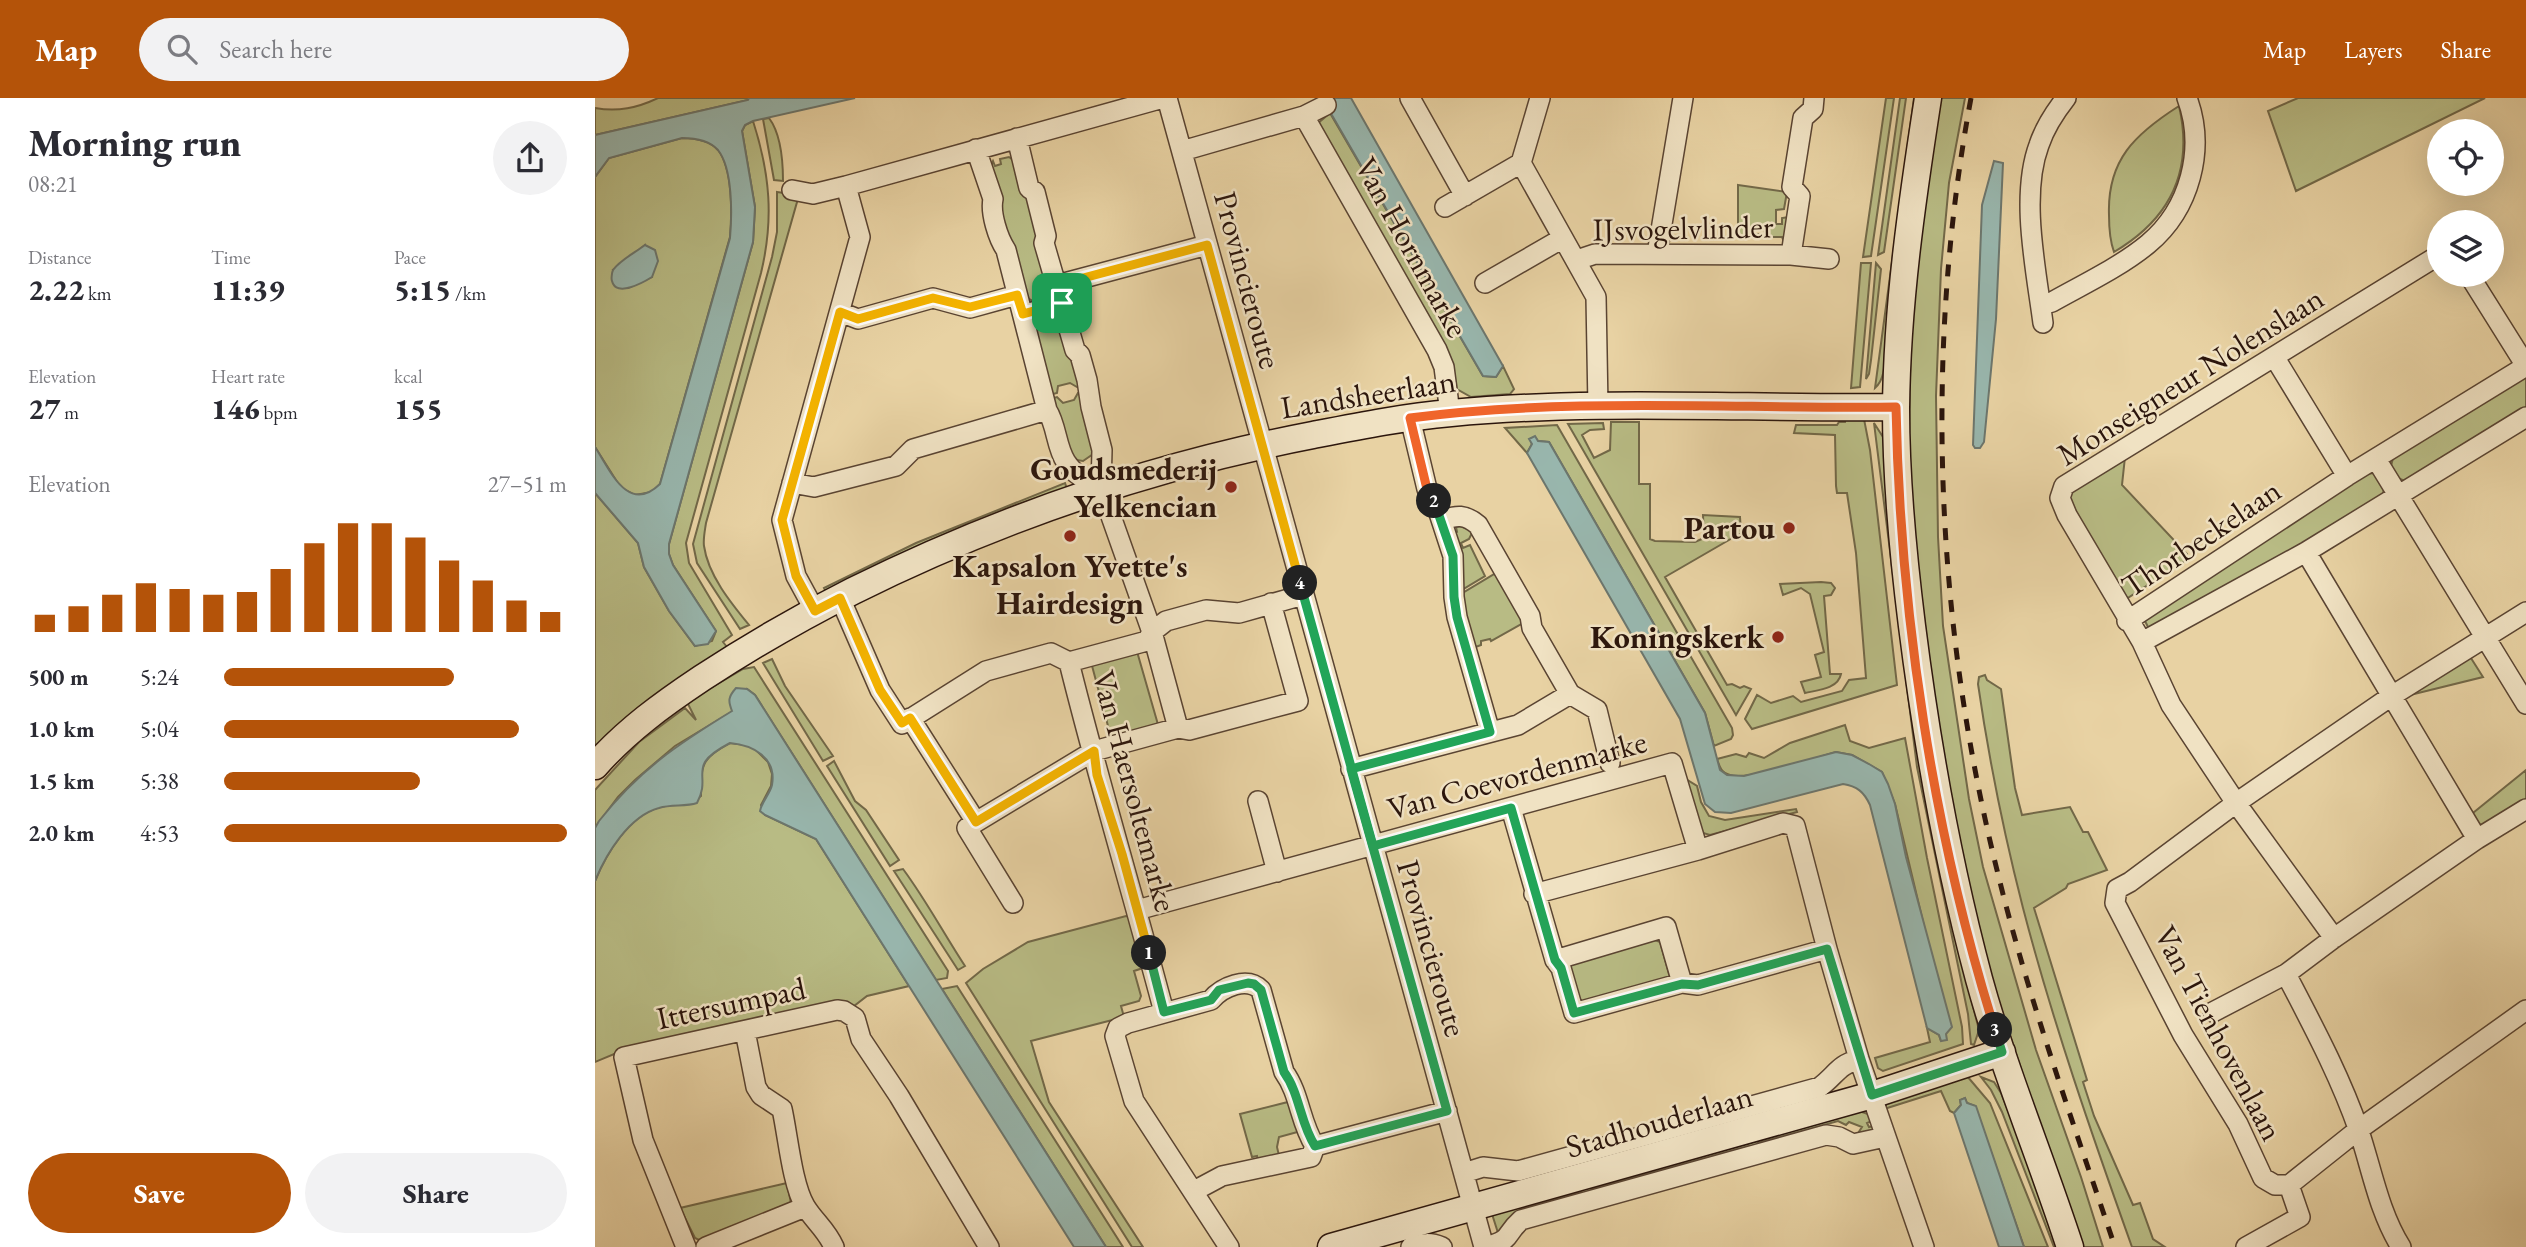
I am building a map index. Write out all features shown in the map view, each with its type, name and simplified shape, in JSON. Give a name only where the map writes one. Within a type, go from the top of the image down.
[{"type":"street","points":[[792,190],[813,194],[846,186],[1165,98]]},
{"type":"street","name":"Provincieroute","points":[[1165,98],[1182,151],[1485,1247]]},
{"type":"street","points":[[1410,98],[1465,196]]},
{"type":"street","points":[[1445,207],[1521,163],[1540,98]]},
{"type":"street","points":[[1657,254],[1683,98]]},
{"type":"street","name":"IJsvogelvlinder","points":[[1791,256],[1800,196],[1792,187],[1803,118],[1813,109],[1814,98]]},
{"type":"street","points":[[1928,98],[1900,322],[1896,407],[1903,542],[1929,744],[1956,884],[1979,980],[2070,1247]]},
{"type":"street","points":[[2066,98],[2039,142],[2031,177],[2032,225],[2042,314],[2052,302],[2149,243],[2172,218],[2187,188],[2195,155],[2193,121],[2187,98]]},
{"type":"street","points":[[1182,151],[1304,116],[1326,105]]},
{"type":"street","name":"Van Hornmarke","points":[[1304,116],[1437,350],[1444,367],[1450,412]]},
{"type":"street","points":[[1017,138],[1029,188],[1035,192],[1046,236],[1044,243],[1075,350],[1080,355],[1087,380],[1102,450],[1101,488],[1152,632],[1178,728]]},
{"type":"street","points":[[976,149],[993,199],[992,207],[1002,245],[1006,250],[1047,410],[1053,419],[1065,461],[1078,475],[1101,488]]},
{"type":"street","points":[[1521,163],[1596,297],[1598,407]]},
{"type":"street","points":[[815,611],[796,576],[782,520],[860,237],[846,186]]},
{"type":"street","points":[[1485,283],[1563,238]]},
{"type":"street","points":[[1023,314],[1060,294],[1207,245]]},
{"type":"street","name":"IJsvogelvlinder","points":[[1577,260],[1595,254],[1791,256],[1829,259]]},
{"type":"street","name":"Monseigneur Nolenslaan","points":[[2127,621],[2067,515],[2060,498],[2064,486],[2427,263]]},
{"type":"street","points":[[2477,287],[2526,366]]},
{"type":"street","points":[[840,312],[858,319],[933,298],[970,307],[1017,295]]},
{"type":"street","points":[[2275,358],[2347,476]]},
{"type":"street","name":"Thorbeckelaan","points":[[2526,366],[2347,476],[2127,621],[2142,642],[2306,552],[2526,417]]},
{"type":"street","name":"Landsheerlaan","points":[[595,765],[623,736],[659,706],[748,648],[840,598],[989,528],[1101,488],[1184,463],[1262,444],[1450,412],[1598,407],[1896,407]]},
{"type":"street","points":[[792,483],[814,487],[896,466],[913,449],[1047,410]]},
{"type":"street","points":[[1410,418],[1427,489],[1436,504],[1453,556],[1457,617],[1490,732]]},
{"type":"street","points":[[1065,461],[1075,467],[1085,467],[1097,461],[1102,450]]},
{"type":"street","points":[[2376,459],[2526,704]]},
{"type":"street","points":[[1442,520],[1457,515],[1468,517],[1478,525],[1530,616],[1532,628],[1570,694],[1597,710],[1610,763]]},
{"type":"street","points":[[2306,552],[2477,839]]},
{"type":"street","points":[[840,598],[880,690],[902,723],[986,671],[1051,653],[1069,662],[1147,641],[1152,632],[1166,621],[1206,610],[1238,613],[1303,595]]},
{"type":"street","points":[[1013,903],[967,828],[1094,751],[1178,728],[1189,730],[1298,701],[1271,603]]},
{"type":"street","points":[[2236,803],[2390,697],[2526,612]]},
{"type":"street","points":[[2142,642],[2171,705],[2236,803],[2334,937]]},
{"type":"street","name":"Van Haersoltemarke","points":[[1069,662],[1094,751],[1097,775],[1164,1012]]},
{"type":"street","points":[[1351,769],[1518,725],[1570,694]]},
{"type":"street","points":[[910,718],[976,822]]},
{"type":"street","name":"Van Coevordenmarke","points":[[1137,910],[1672,763],[1697,850]]},
{"type":"street","points":[[1258,801],[1277,872]]},
{"type":"street","name":"Van Tienhovenlaan","points":[[2236,803],[2130,883],[2117,889],[2115,903],[2183,1035],[2238,1124],[2263,1178],[2275,1185],[2290,1185]]},
{"type":"street","points":[[1511,808],[1534,894],[1574,1013],[1682,984],[1698,985],[1827,949]]},
{"type":"street","points":[[2213,1012],[2286,974],[2334,937],[2477,839],[2526,809]]},
{"type":"street","points":[[1534,894],[1697,850],[1783,823],[1795,825],[1827,949],[1860,1059],[1923,1246]]},
{"type":"street","points":[[1555,960],[1666,927],[1682,984]]},
{"type":"street","points":[[2286,974],[2335,1069],[2358,1130],[2382,1207],[2401,1247]]},
{"type":"street","points":[[1229,1247],[1134,1101],[1115,1036],[1118,1028],[1211,1000],[1219,990],[1254,984],[1261,990],[1284,1072],[1291,1082],[1309,1136],[1315,1146]]},
{"type":"street","name":"Ittersumpad","points":[[686,1247],[643,1140],[624,1057],[837,1010],[851,1015],[858,1023],[862,1039],[989,1247]]},
{"type":"street","points":[[2246,1247],[2300,1217],[2290,1185],[2358,1130],[2526,1010]]},
{"type":"street","points":[[745,1031],[756,1087],[761,1095],[782,1109],[797,1183],[805,1207],[827,1232],[834,1247]]},
{"type":"street","name":"Stadhouderlaan","points":[[1331,1247],[1872,1095],[2002,1052]]},
{"type":"street","name":"Stadhouderlaan","points":[[1464,1173],[1483,1167],[1518,1171],[1820,1087],[1847,1062],[1860,1059]]},
{"type":"street","points":[[1315,1146],[1447,1111]]},
{"type":"street","name":"Stadhouderlaan","points":[[1485,1247],[1502,1243],[1509,1238],[1514,1226],[1521,1220],[1826,1135],[1839,1137],[1853,1144],[1885,1137]]},
{"type":"street","points":[[1194,1191],[1222,1176],[1311,1157],[1315,1146]]},
{"type":"street","points":[[706,1247],[805,1207]]},
{"type":"street","points":[[1411,1247],[1424,1243],[1442,1247]]},
{"type":"green space","points":[[658,98],[749,98],[595,135],[595,108],[627,108]]},
{"type":"green space","points":[[1886,98],[1894,98],[1871,256],[1863,257]]},
{"type":"green space","points":[[1900,98],[1906,98],[1884,252],[1878,255]]},
{"type":"green space","points":[[1914,98],[1919,98],[1884,367],[1879,384],[1875,388]]},
{"type":"green space","points":[[1936,98],[1965,98],[1949,183],[1941,269],[1936,396],[1938,537],[1943,626],[1969,799],[1983,867],[2036,1050],[2103,1247],[2080,1247],[1988,969],[1947,799],[1912,522],[1909,436],[1911,318]]},
{"type":"green space","points":[[2298,98],[2485,98],[2442,119],[2427,119],[2427,127],[2296,191],[2268,111]]},
{"type":"green space","points":[[2179,106],[2183,152],[2173,191],[2150,224],[2114,252],[2109,215],[2110,196],[2119,164],[2137,138]]},
{"type":"green space","points":[[1330,113],[1483,376],[1496,377],[1503,366],[1514,389],[1510,394],[1471,397],[1455,388],[1317,124]]},
{"type":"green space","points":[[769,118],[779,140],[783,181],[774,180],[763,119]]},
{"type":"green space","points":[[753,121],[763,160],[768,197],[765,253],[686,543],[689,563],[732,635],[723,642],[727,647],[595,755],[595,493],[638,543],[644,567],[669,611],[695,646],[712,641],[716,631],[673,565],[669,544],[753,242],[755,207],[742,131],[745,125]]},
{"type":"green space","points":[[682,138],[701,140],[718,150],[723,158],[730,192],[730,237],[660,484],[652,492],[635,495],[621,488],[595,447],[595,177],[609,158]],"holes":[[[645,245],[652,277],[628,288],[613,270]]]},
{"type":"green space","points":[[1009,157],[1016,165],[1029,197],[1052,290],[1044,302],[1038,304],[1026,297],[1008,243],[990,168],[993,161],[995,166],[1001,164],[1000,159]]},
{"type":"green space","points":[[1738,185],[1787,192],[1784,209],[1776,210],[1776,224],[1782,224],[1782,218],[1789,217],[1784,242],[1782,237],[1765,237],[1764,228],[1748,229],[1748,234],[1759,234],[1759,238],[1738,238]]},
{"type":"green space","points":[[777,192],[799,195],[704,537],[706,557],[715,578],[749,625],[740,629],[697,563],[693,544],[772,257],[777,232]]},
{"type":"green space","points":[[1861,263],[1871,263],[1860,387],[1851,388]]},
{"type":"green space","points":[[1876,263],[1881,269],[1871,360],[1866,379]]},
{"type":"green space","points":[[1048,313],[1060,321],[1081,386],[1070,383],[1058,386],[1057,393],[1049,395],[1034,326],[1040,316]]},
{"type":"green space","points":[[2526,373],[2526,411],[2407,482],[2398,478],[2391,466],[2393,458]]},
{"type":"green space","points":[[1083,392],[1096,452],[1083,461],[1071,459],[1050,399],[1057,397],[1063,403],[1074,400],[1078,393]]},
{"type":"green space","points":[[1846,415],[1864,419],[1870,450],[1897,685],[1752,729],[1745,719],[1757,695],[1771,703],[1793,696],[1801,702],[1842,691],[1849,680],[1866,678],[1856,553],[1847,493],[1837,493],[1835,435],[1794,433],[1796,425],[1837,425],[1839,422],[1845,422]]},
{"type":"green space","points":[[1611,422],[1639,422],[1639,484],[1650,484],[1650,539],[1695,542],[1704,538],[1703,515],[1740,517],[1741,533],[1665,577],[1727,685],[1751,689],[1736,715],[1568,424],[1603,423],[1604,429],[1590,430],[1582,435],[1594,458],[1610,450]]},
{"type":"green space","points":[[1874,423],[1883,437],[1888,498],[1963,967],[1979,1030],[1974,1045],[1971,1044],[1968,1014],[1917,767]]},
{"type":"green space","points":[[1557,425],[1732,728],[1731,739],[1714,746],[1705,713],[1549,442],[1538,441],[1535,437],[1530,439],[1532,444],[1527,453],[1505,428]]},
{"type":"green space","points":[[2125,457],[2122,485],[2187,554],[2185,561],[2123,601],[2069,499],[2070,491]]},
{"type":"green space","points":[[2374,473],[2384,486],[2383,495],[2378,501],[2153,628],[2148,627],[2144,619],[2366,474]]},
{"type":"green space","points":[[1065,483],[1067,489],[827,594],[824,588],[916,543]]},
{"type":"green space","points":[[1461,526],[1473,531],[1469,539],[1461,543],[1463,548],[1470,545],[1485,576],[1460,591],[1452,534],[1457,532],[1456,527]]},
{"type":"green space","points":[[1496,573],[1523,623],[1491,641],[1481,641],[1481,645],[1473,648],[1456,597]]},
{"type":"green space","points":[[1831,583],[1835,588],[1831,595],[1824,596],[1830,674],[1841,674],[1832,686],[1805,693],[1801,682],[1821,677],[1815,655],[1824,652],[1810,594],[1801,588],[1783,595],[1780,584]]},
{"type":"green space","points":[[1136,648],[1159,728],[1112,741],[1091,662]]},
{"type":"green space","points":[[2469,655],[2483,677],[2406,696]]},
{"type":"green space","points":[[772,659],[785,686],[833,756],[823,761],[763,663]]},
{"type":"green space","points":[[754,667],[948,971],[947,978],[936,980],[755,695],[747,689],[733,711],[675,746],[635,780],[618,797],[595,828],[595,790],[639,742],[685,708],[696,720],[687,702],[743,669]]},
{"type":"green space","points":[[1985,675],[1987,680],[2001,689],[2015,788],[2022,815],[2070,807],[2083,832],[2088,832],[2107,870],[2068,884],[2066,888],[2034,908],[2087,1080],[2083,1082],[2094,1116],[2133,1205],[2140,1203],[2153,1239],[2165,1247],[2132,1247],[2060,1036],[2023,908],[1997,797],[1978,684],[1979,677]]},
{"type":"green space","points":[[1845,725],[1850,741],[1869,748],[1905,738],[1962,1027],[1963,1044],[1883,1071],[1878,1068],[1875,1058],[1930,1042],[1927,1028],[1939,1035],[1941,1041],[1924,926],[1895,804],[1882,772],[1852,755],[1836,752],[1766,772],[1739,776],[1725,772],[1717,759],[1736,754],[1746,757],[1749,753],[1764,758],[1790,743]]},
{"type":"green space","points":[[730,743],[752,746],[768,762],[772,774],[771,786],[761,805],[765,815],[816,839],[909,986],[867,996],[854,1006],[619,1052],[595,1062],[595,881],[612,848],[638,818],[660,807],[685,804],[701,796],[701,777],[708,758]]},
{"type":"green space","points":[[834,761],[855,801],[866,810],[899,860],[890,866],[827,766]]},
{"type":"green space","points":[[2526,770],[2526,804],[2481,828],[2468,817]]},
{"type":"green space","points":[[1681,776],[1697,786],[1701,802],[1709,816],[1725,820],[1796,809],[1797,812],[1710,835],[1703,833]]},
{"type":"green space","points":[[903,869],[965,966],[958,970],[894,871]]},
{"type":"green space","points":[[1130,917],[1146,967],[1134,971],[1141,996],[1139,1001],[1121,1006],[1124,1017],[1031,1041],[1049,1102],[1143,1247],[1132,1247],[966,983],[983,969],[1028,942]]},
{"type":"green space","points":[[1655,940],[1660,942],[1671,981],[1581,1002],[1577,999],[1565,965]]},
{"type":"green space","points":[[957,986],[1123,1247],[1106,1247],[942,989]]},
{"type":"green space","points":[[1967,1076],[1990,1103],[2048,1247],[2024,1247],[1975,1106],[1967,1103],[1965,1098],[1960,1100],[1961,1105],[1954,1113],[1950,1111],[1941,1091],[1884,1109],[1887,1103]]},
{"type":"green space","points":[[1981,1077],[1994,1082],[2001,1093],[2062,1247],[2054,1247],[2002,1112]]},
{"type":"green space","points":[[1288,1102],[1294,1110],[1301,1131],[1279,1137],[1277,1147],[1280,1160],[1258,1161],[1257,1156],[1252,1157],[1240,1114]]},
{"type":"green space","points":[[1859,1111],[1868,1114],[1872,1121],[1867,1123],[1869,1127],[1874,1126],[1875,1133],[1855,1138],[1862,1127],[1838,1121],[1758,1143],[1754,1147],[1749,1146],[1592,1189],[1587,1195],[1581,1192],[1520,1209],[1504,1236],[1499,1236],[1492,1214]]},
{"type":"green space","points":[[787,1183],[791,1203],[701,1241],[695,1238],[680,1208]]},
{"type":"water","points":[[749,98],[855,98],[753,121],[745,125],[742,131],[755,207],[753,242],[669,544],[673,565],[716,631],[708,644],[695,646],[669,611],[644,567],[638,543],[595,493],[595,447],[614,477],[629,492],[638,495],[649,492],[660,484],[730,238],[729,180],[718,150],[706,142],[687,138],[609,158],[595,177],[595,135]]},
{"type":"water","points":[[1322,98],[1351,98],[1503,366],[1496,377],[1483,376]]},
{"type":"water","points":[[1994,161],[2003,163],[1996,319],[1984,442],[1980,448],[1975,448],[1982,205]]},
{"type":"water","points":[[645,245],[655,250],[658,261],[652,277],[624,289],[615,286],[612,280],[613,270]]},
{"type":"water","points":[[1535,436],[1538,441],[1549,442],[1705,713],[1720,770],[1727,775],[1744,776],[1836,752],[1852,755],[1882,772],[1895,804],[1906,857],[1952,1027],[1946,1034],[1947,1040],[1941,1041],[1939,1035],[1927,1028],[1870,805],[1865,797],[1856,788],[1843,784],[1731,813],[1715,812],[1705,804],[1680,719],[1527,453],[1532,444],[1529,439]]},
{"type":"water","points":[[736,688],[747,689],[755,695],[1106,1247],[1074,1247],[816,839],[760,811],[771,788],[773,775],[767,760],[761,754],[747,746],[730,743],[716,751],[704,765],[701,793],[697,803],[659,808],[638,819],[628,827],[612,848],[595,881],[595,828],[599,821],[644,772],[732,711],[729,699]]},
{"type":"water","points":[[1965,1098],[1967,1103],[1976,1106],[2024,1247],[1999,1247],[1954,1113],[1961,1105],[1960,1100]]},
{"type":"railway","points":[[1971,98],[1956,194],[1942,388],[1943,486],[1949,583],[1960,680],[1976,776],[2009,918],[2052,1060],[2115,1247]]},
{"type":"place","name":"Goudsmederij Yelkencian","points":[[1231,487]]},
{"type":"place","name":"Partou","points":[[1789,528]]},
{"type":"place","name":"Kapsalon Yvette's Hairdesign","points":[[1070,536]]},
{"type":"place","name":"Koningskerk","points":[[1778,637]]},
{"type":"route","points":[[1062,303],[1023,314],[1017,295],[970,307],[933,298],[858,319],[840,312],[782,520],[796,576],[815,611],[840,598],[880,690],[902,723],[910,718],[976,822],[1094,751],[1097,775],[1122,854],[1164,1012],[1211,1000],[1219,990],[1248,983],[1261,990],[1284,1072],[1291,1082],[1309,1136],[1315,1146],[1447,1111],[1351,769],[1490,732],[1457,617],[1453,556],[1436,504],[1427,489],[1410,418],[1450,412],[1598,407],[1896,407],[1905,566],[1929,744],[1956,884],[1979,980],[2002,1052],[1872,1095],[1827,949],[1698,985],[1682,984],[1574,1013],[1534,894],[1511,808],[1373,846],[1351,769],[1207,245],[1057,285],[1062,303]]}]
